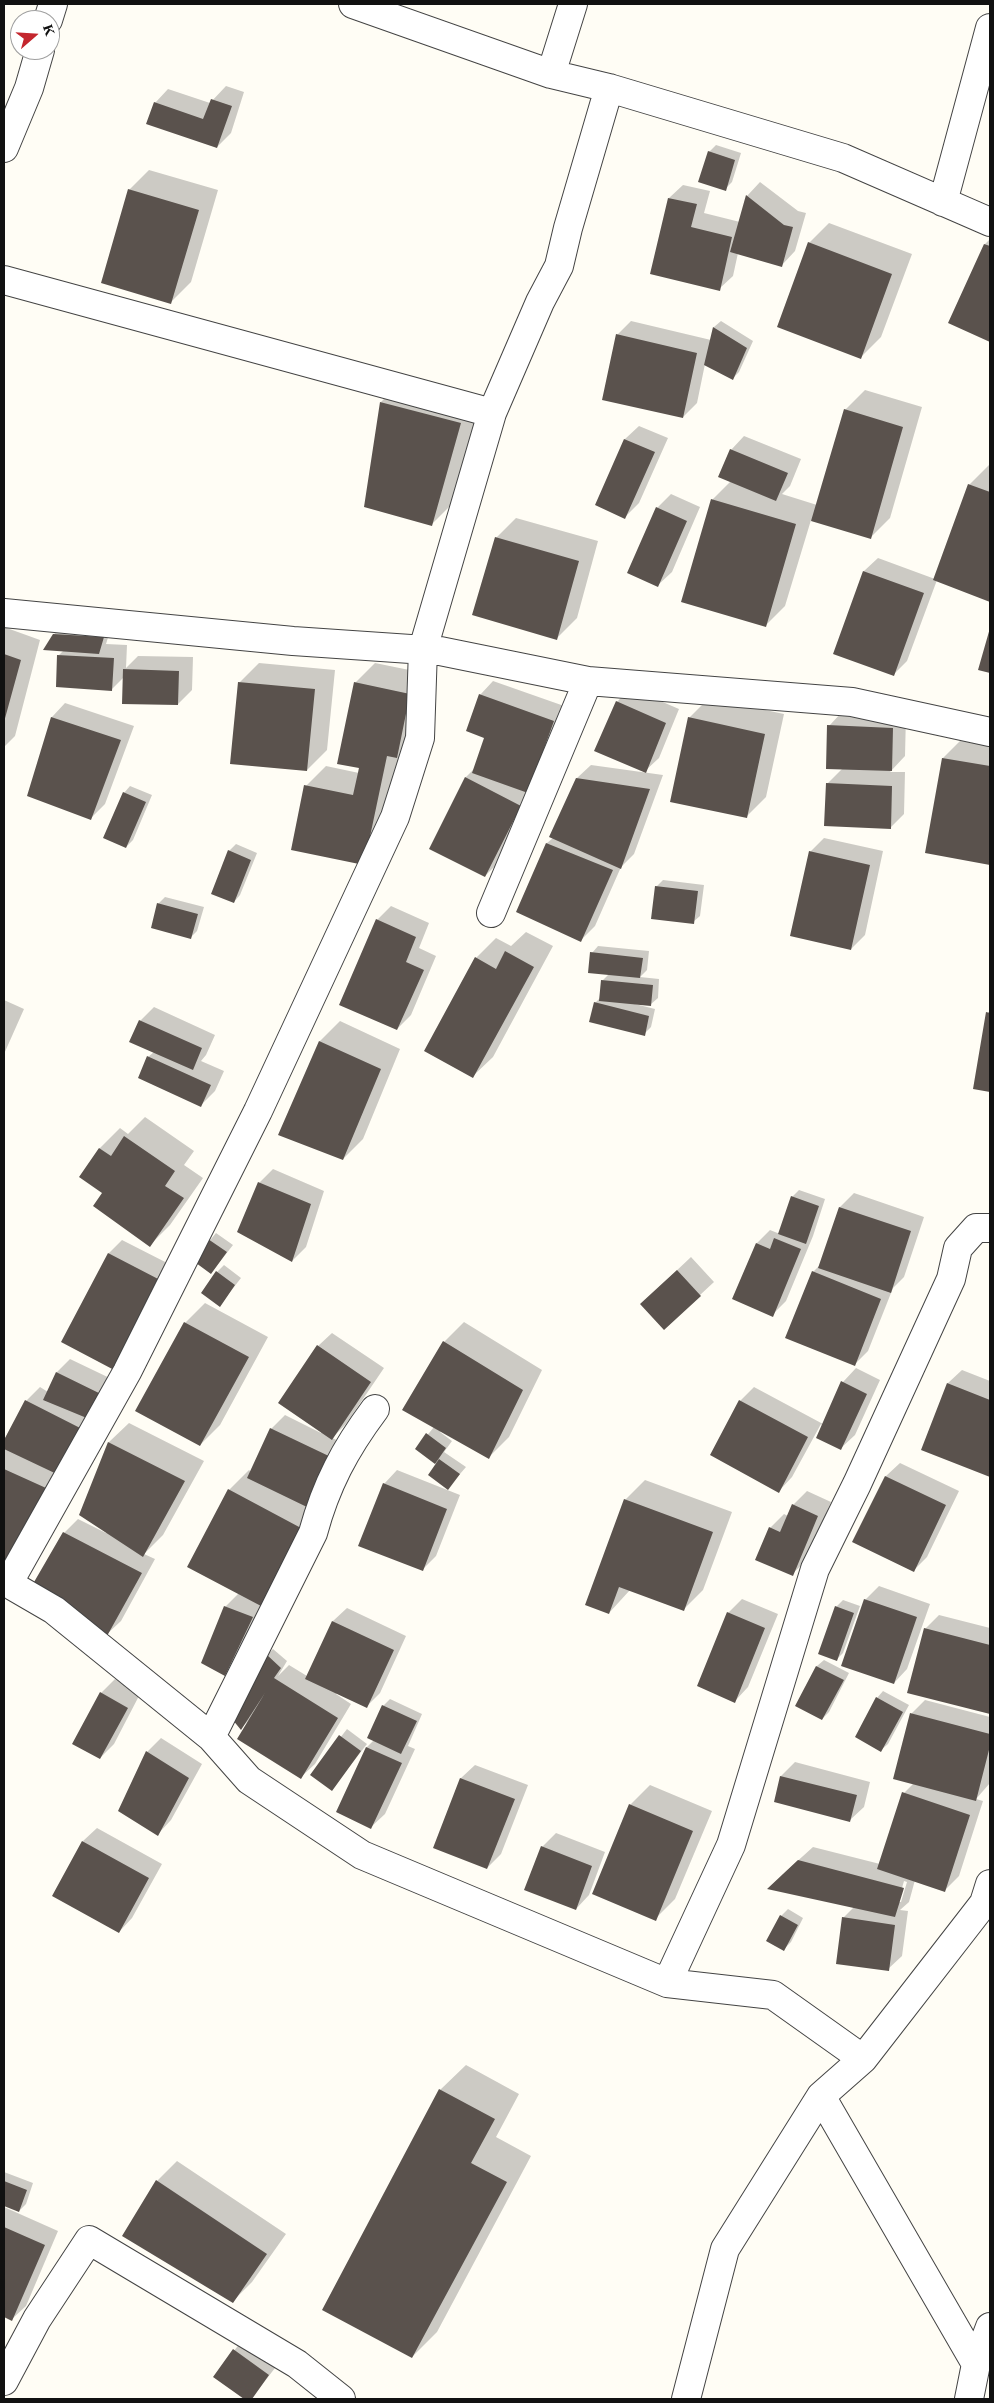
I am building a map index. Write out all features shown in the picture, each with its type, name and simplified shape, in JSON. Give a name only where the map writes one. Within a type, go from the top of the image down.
[{"type":"street","points":[[353,4],[551,74],[609,88],[843,158],[990,222]]},
{"type":"street","points":[[551,74],[573,4]]},
{"type":"street","points":[[943,202],[990,28]]},
{"type":"street","points":[[4,148],[29,88],[37,60]]},
{"type":"street","points":[[609,88],[568,228],[559,266],[540,302],[492,413],[423,649],[420,738],[395,817],[258,1111],[127,1372],[6,1583],[54,1610],[212,1737],[249,1780],[362,1855],[667,1984],[773,1995],[863,2059]]},
{"type":"street","points":[[4,280],[492,413]]},
{"type":"street","points":[[4,613],[293,641],[423,649],[588,682],[852,702],[990,732]]},
{"type":"street","points":[[491,914],[588,682]]},
{"type":"street","points":[[667,1984],[731,1845],[815,1569],[857,1484],[951,1278],[958,1248],[976,1228],[990,1228]]},
{"type":"street","points":[[212,1737],[313,1533],[322,1498],[350,1442],[375,1409]]},
{"type":"street","points":[[686,2399],[725,2249],[821,2096],[863,2059],[984,1903],[990,1884]]},
{"type":"street","points":[[821,2096],[976,2364]]},
{"type":"street","points":[[4,2381],[37,2319],[89,2240],[297,2364],[341,2399]]},
{"type":"street","points":[[969,2399],[976,2364],[990,2326]]},
{"type":"building","points":[[211,99],[232,106],[217,148],[146,124],[154,102],[203,119]]},
{"type":"building","points":[[708,151],[735,160],[726,191],[698,182]]},
{"type":"building","points":[[128,189],[199,210],[171,304],[101,283]]},
{"type":"building","points":[[746,195],[784,225],[793,227],[782,267],[730,252]]},
{"type":"building","points":[[668,198],[697,204],[691,227],[732,237],[720,291],[650,274]]},
{"type":"building","points":[[808,242],[892,274],[861,359],[777,327]]},
{"type":"building","points":[[984,244],[990,246],[990,342],[948,323]]},
{"type":"building","points":[[713,327],[747,348],[733,380],[704,365]]},
{"type":"building","points":[[616,334],[697,353],[683,418],[602,400]]},
{"type":"building","points":[[380,402],[461,423],[432,526],[364,507]]},
{"type":"building","points":[[844,409],[903,427],[871,539],[811,521]]},
{"type":"building","points":[[624,439],[655,452],[625,519],[595,505]]},
{"type":"building","points":[[730,449],[788,473],[776,501],[718,477]]},
{"type":"building","points":[[968,484],[990,492],[990,602],[933,580]]},
{"type":"building","points":[[711,499],[796,524],[766,627],[681,602]]},
{"type":"building","points":[[656,507],[687,521],[658,587],[627,573]]},
{"type":"building","points":[[495,537],[579,561],[557,640],[472,615]]},
{"type":"building","points":[[863,571],[924,593],[894,676],[833,654]]},
{"type":"building","points":[[990,628],[990,673],[978,670]]},
{"type":"building","points":[[53,634],[104,637],[99,654],[43,650]]},
{"type":"building","points":[[4,654],[21,660],[4,722]]},
{"type":"building","points":[[57,655],[114,658],[112,691],[56,687]]},
{"type":"building","points":[[123,669],[179,671],[178,705],[122,704]]},
{"type":"building","points":[[238,682],[315,689],[307,771],[230,764]]},
{"type":"building","points":[[354,682],[410,694],[397,758],[387,756],[364,865],[291,850],[304,785],[353,795],[359,768],[337,764]]},
{"type":"building","points":[[479,694],[554,721],[528,793],[472,773],[484,738],[466,731]]},
{"type":"building","points":[[616,701],[666,723],[646,773],[594,751]]},
{"type":"building","points":[[51,717],[121,740],[91,820],[27,796]]},
{"type":"building","points":[[688,717],[765,734],[747,818],[670,802]]},
{"type":"building","points":[[827,725],[893,728],[892,771],[826,769]]},
{"type":"building","points":[[942,758],[990,766],[990,865],[925,853]]},
{"type":"building","points":[[465,777],[521,806],[485,877],[429,849]]},
{"type":"building","points":[[576,778],[650,789],[621,869],[549,837]]},
{"type":"building","points":[[826,783],[892,786],[891,829],[824,826]]},
{"type":"building","points":[[123,792],[146,802],[126,848],[103,838]]},
{"type":"building","points":[[546,843],[613,870],[581,942],[516,912]]},
{"type":"building","points":[[228,850],[251,860],[234,903],[211,894]]},
{"type":"building","points":[[809,851],[870,865],[851,950],[790,936]]},
{"type":"building","points":[[655,886],[698,891],[694,924],[651,919]]},
{"type":"building","points":[[157,903],[198,914],[191,939],[151,928]]},
{"type":"building","points":[[376,919],[416,937],[406,962],[424,970],[397,1030],[339,1005]]},
{"type":"building","points":[[505,951],[534,967],[473,1078],[424,1051],[475,957],[496,969]]},
{"type":"building","points":[[590,952],[643,958],[640,978],[588,973]]},
{"type":"building","points":[[601,980],[653,985],[651,1006],[599,1001]]},
{"type":"building","points":[[594,1002],[649,1016],[645,1036],[589,1022]]},
{"type":"building","points":[[986,1012],[990,1013],[990,1092],[973,1089]]},
{"type":"building","points":[[139,1020],[202,1048],[193,1070],[129,1042]]},
{"type":"building","points":[[319,1041],[381,1069],[343,1160],[278,1135]]},
{"type":"building","points":[[147,1056],[211,1085],[201,1107],[138,1078]]},
{"type":"building","points":[[124,1136],[175,1171],[165,1186],[184,1198],[150,1247],[93,1206],[102,1193],[79,1177],[99,1148],[111,1156]]},
{"type":"building","points":[[258,1182],[311,1204],[292,1262],[237,1232]]},
{"type":"building","points":[[791,1196],[819,1206],[806,1244],[778,1234]]},
{"type":"building","points":[[839,1207],[911,1231],[891,1293],[818,1268]]},
{"type":"building","points":[[774,1238],[801,1249],[773,1317],[732,1299],[756,1243],[770,1249]]},
{"type":"building","points":[[208,1239],[227,1252],[211,1274],[192,1260]]},
{"type":"building","points":[[108,1253],[162,1281],[116,1371],[61,1342]]},
{"type":"building","points":[[677,1270],[701,1296],[664,1330],[640,1304]]},
{"type":"building","points":[[216,1271],[235,1285],[220,1307],[201,1293]]},
{"type":"building","points":[[812,1271],[881,1299],[855,1366],[785,1338]]},
{"type":"building","points":[[184,1322],[249,1357],[200,1446],[135,1411]]},
{"type":"building","points":[[443,1341],[523,1390],[489,1459],[402,1410]]},
{"type":"building","points":[[317,1345],[371,1382],[332,1440],[278,1403]]},
{"type":"building","points":[[56,1372],[105,1396],[94,1421],[43,1400]]},
{"type":"building","points":[[841,1381],[867,1394],[841,1450],[816,1438]]},
{"type":"building","points":[[947,1383],[990,1400],[990,1477],[921,1450]]},
{"type":"building","points":[[25,1400],[86,1431],[63,1477],[4,1449],[4,1440]]},
{"type":"building","points":[[739,1400],[808,1437],[779,1493],[710,1455]]},
{"type":"building","points":[[270,1428],[333,1458],[309,1508],[247,1478]]},
{"type":"building","points":[[426,1433],[446,1448],[435,1464],[415,1449]]},
{"type":"building","points":[[108,1442],[185,1481],[143,1557],[79,1515]]},
{"type":"building","points":[[439,1459],[460,1474],[448,1490],[428,1475]]},
{"type":"building","points":[[4,1469],[46,1488],[9,1573],[4,1571]]},
{"type":"building","points":[[885,1476],[946,1505],[914,1572],[852,1542]]},
{"type":"building","points":[[383,1483],[447,1509],[423,1571],[358,1546]]},
{"type":"building","points":[[228,1489],[301,1528],[261,1606],[187,1567]]},
{"type":"building","points":[[624,1499],[713,1532],[684,1611],[619,1587],[609,1614],[585,1605]]},
{"type":"building","points":[[792,1504],[818,1516],[793,1576],[755,1560],[769,1527],[780,1532]]},
{"type":"building","points":[[63,1532],[142,1573],[107,1636],[30,1589]]},
{"type":"building","points":[[864,1599],[917,1617],[894,1684],[841,1666]]},
{"type":"building","points":[[224,1606],[253,1617],[225,1676],[201,1663]]},
{"type":"building","points":[[835,1606],[854,1613],[837,1661],[818,1654]]},
{"type":"building","points":[[727,1612],[765,1628],[735,1703],[697,1686]]},
{"type":"building","points":[[332,1621],[394,1650],[367,1708],[305,1679]]},
{"type":"building","points":[[924,1628],[990,1645],[990,1714],[907,1693]]},
{"type":"building","points":[[266,1654],[281,1668],[274,1678],[338,1718],[301,1779],[237,1739],[265,1693],[241,1730],[228,1714]]},
{"type":"building","points":[[816,1666],[844,1680],[822,1720],[795,1706]]},
{"type":"building","points":[[100,1692],[128,1708],[100,1759],[72,1744]]},
{"type":"building","points":[[876,1697],[903,1712],[881,1752],[855,1737]]},
{"type":"building","points":[[382,1705],[417,1721],[401,1754],[367,1738]]},
{"type":"building","points":[[910,1713],[990,1734],[990,1746],[976,1801],[893,1779]]},
{"type":"building","points":[[339,1735],[361,1751],[332,1791],[310,1775]]},
{"type":"building","points":[[366,1747],[402,1763],[371,1829],[336,1812]]},
{"type":"building","points":[[146,1751],[189,1778],[158,1836],[118,1811]]},
{"type":"building","points":[[780,1776],[857,1795],[850,1822],[774,1802]]},
{"type":"building","points":[[460,1778],[515,1799],[487,1869],[433,1848]]},
{"type":"building","points":[[902,1792],[970,1815],[945,1892],[877,1869]]},
{"type":"building","points":[[629,1804],[693,1831],[656,1921],[592,1894]]},
{"type":"building","points":[[82,1841],[149,1878],[119,1933],[52,1896]]},
{"type":"building","points":[[541,1846],[592,1866],[576,1910],[524,1890]]},
{"type":"building","points":[[798,1860],[904,1888],[895,1917],[767,1889]]},
{"type":"building","points":[[780,1915],[798,1925],[784,1951],[766,1941]]},
{"type":"building","points":[[842,1917],[895,1925],[889,1971],[836,1964]]},
{"type":"building","points":[[439,2089],[495,2119],[471,2163],[507,2182],[412,2358],[322,2310]]},
{"type":"building","points":[[156,2180],[267,2254],[233,2303],[122,2236]]},
{"type":"building","points":[[4,2181],[27,2190],[19,2212],[4,2206]]},
{"type":"building","points":[[4,2227],[45,2245],[12,2321],[4,2317]]},
{"type":"building","points":[[233,2349],[269,2375],[252,2399],[244,2399],[213,2377]]}]
